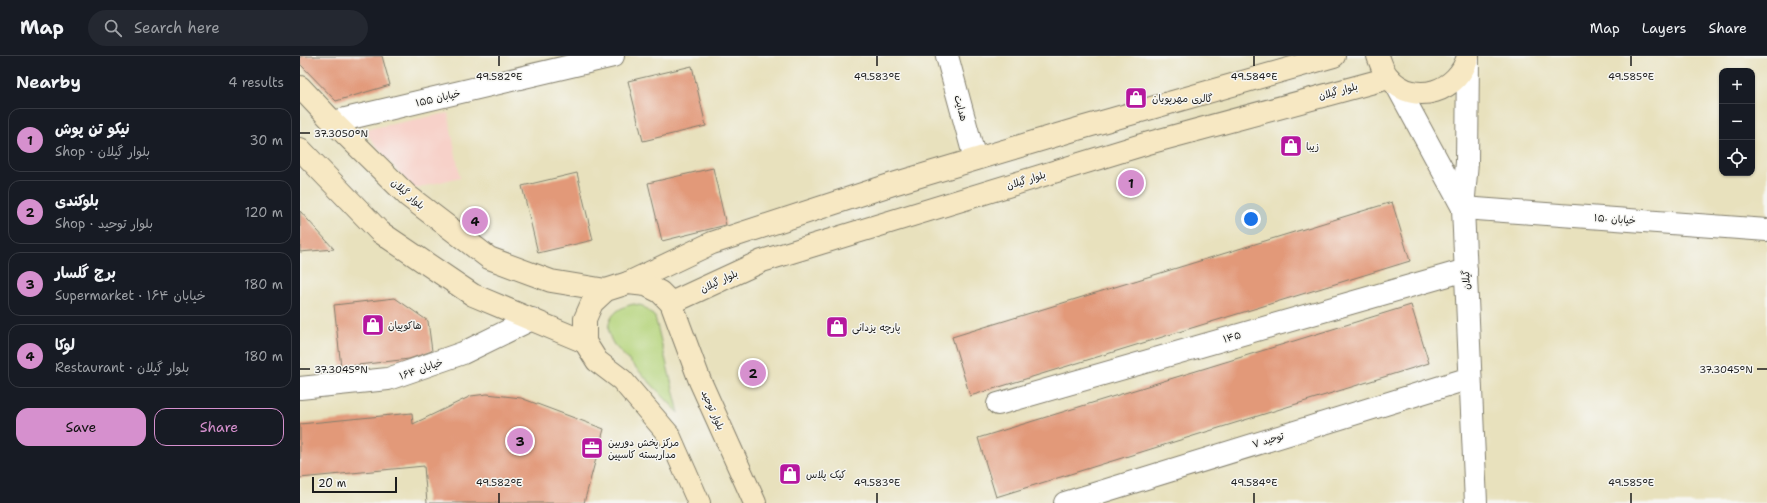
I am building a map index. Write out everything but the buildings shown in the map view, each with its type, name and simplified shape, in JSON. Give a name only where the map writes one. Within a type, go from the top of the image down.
[{"type":"main road","points":[[699,503],[669,435],[622,380],[597,361],[585,342],[585,319],[592,303],[606,290],[628,283],[712,243],[893,184],[1334,56]]},
{"type":"main road","points":[[1378,56],[1382,67],[1393,82],[1411,92],[1426,93],[1440,90],[1453,82],[1463,71],[1468,57]]},
{"type":"main road","name":"بلوار گیلان","points":[[674,310],[762,261],[1144,144],[1393,82]]},
{"type":"main road","name":"بلوار گیلان","points":[[300,87],[408,196],[489,258],[551,281],[606,290]]},
{"type":"main road","points":[[300,150],[380,232],[473,295],[585,342]]},
{"type":"main road","points":[[628,283],[646,285],[660,292],[674,310]]},
{"type":"main road","name":"بلوار توحید","points":[[674,310],[700,381],[755,503]]},
{"type":"street","name":"خیابان ۱۵۵","points":[[333,122],[613,56]]},
{"type":"street","name":"هدایت","points":[[947,56],[975,159]]},
{"type":"street","name":"گیلان","points":[[1468,57],[1467,162],[1463,208],[1476,503]]},
{"type":"street","points":[[1393,82],[1463,208]]},
{"type":"street","name":"خیابان ۱۵۰","points":[[1463,208],[1767,230]]},
{"type":"street","name":"۱۴۵","points":[[998,404],[1466,270]]},
{"type":"street","name":"۱۶۴ خیابان","points":[[300,388],[388,379],[463,353],[532,319]]},
{"type":"street","name":"توحید ۷","points":[[1065,503],[1470,378]]},
{"type":"shaded area","points":[[448,113],[460,177],[413,189],[363,130]]},
{"type":"green space","points":[[634,304],[643,306],[655,317],[679,413],[614,345],[610,338],[609,324],[611,318],[620,309]]},
{"type":"place","name":"گالری مهرپویان","points":[[1136,98]]},
{"type":"place","name":"زیبا","points":[[1291,146]]},
{"type":"place","name":"نیکو تن پوش","points":[[1131,183]]},
{"type":"place","name":"لوکا","points":[[475,221]]},
{"type":"place","name":"هاکوپیان","points":[[373,325]]},
{"type":"place","name":"پارچه یزدانی","points":[[837,327]]},
{"type":"place","name":"بلوکندی","points":[[753,373]]},
{"type":"place","name":"برج گلسار","points":[[520,441]]},
{"type":"place","name":"مرکز پخش دوربین مداربسته کاسپین","points":[[592,448]]},
{"type":"place","name":"کیک پلاس","points":[[790,474]]}]
